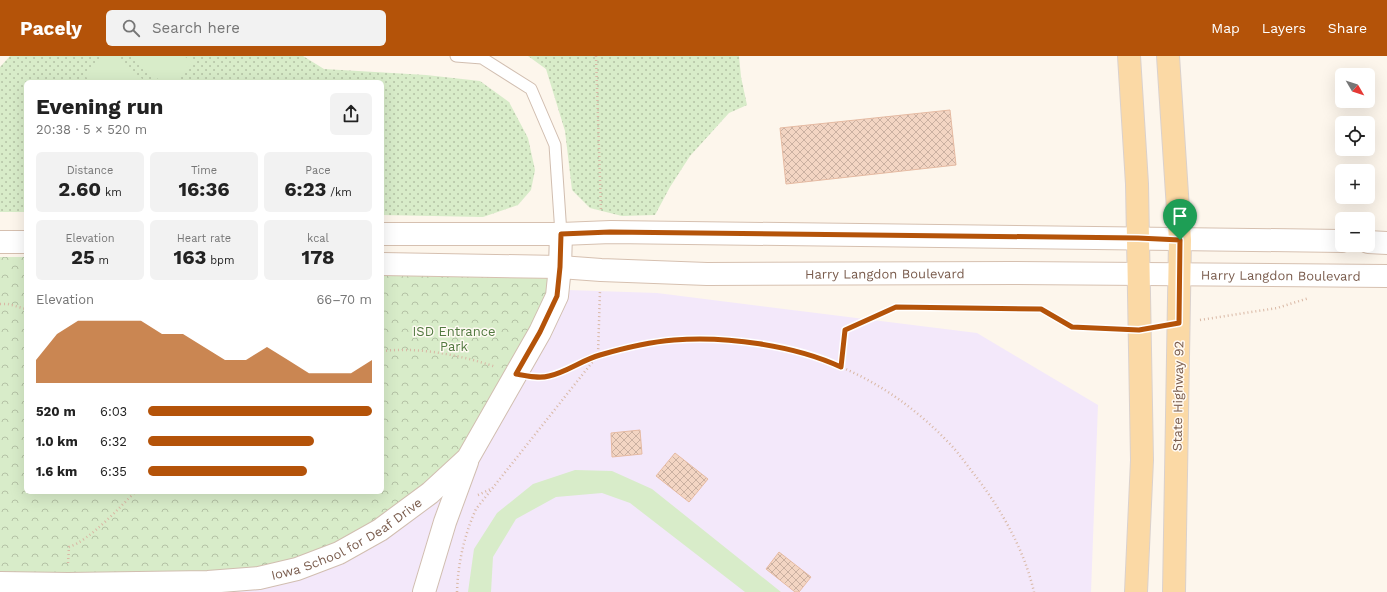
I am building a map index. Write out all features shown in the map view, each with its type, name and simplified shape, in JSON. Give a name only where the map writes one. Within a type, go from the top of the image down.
[{"type":"main road","points":[[1129,56],[1138,238],[1142,460],[1136,592]]},
{"type":"main road","name":"State Highway 92","points":[[1168,56],[1180,240],[1174,592]]},
{"type":"main road","points":[[384,234],[561,234],[602,232],[1335,241]]},
{"type":"main road","name":"Iowa School for Deaf Drive","points":[[424,592],[444,522],[468,458],[540,332],[557,296],[561,234]]},
{"type":"main road","points":[[0,242],[24,242]]},
{"type":"main road","points":[[1375,242],[1387,243]]},
{"type":"main road","name":"Harry Langdon Boulevard","points":[[384,264],[560,267],[707,274],[1138,274],[1387,276]]},
{"type":"main road","name":"Iowa School for Deaf Drive","points":[[0,583],[216,587],[297,569],[339,553],[380,530],[430,493],[468,458]]},
{"type":"lane","points":[[456,56],[481,57],[531,89],[555,145],[561,234]]},
{"type":"path","points":[[596,56],[602,232]]},
{"type":"path","points":[[457,592],[462,549],[468,528],[476,509],[598,355],[601,270]]},
{"type":"path","points":[[1179,323],[1277,308],[1313,296]]},
{"type":"path","points":[[0,304],[8,304],[24,308]]},
{"type":"path","points":[[841,367],[845,330],[896,307],[1041,309],[1072,327],[1139,330]]},
{"type":"path","points":[[384,351],[394,350],[453,355],[481,362],[516,374],[537,377],[549,376],[598,355],[641,344],[674,340],[709,340],[756,344],[789,350],[825,360],[882,387],[913,410],[950,443],[994,500],[1022,555],[1034,592]]},
{"type":"path","points":[[68,584],[68,546],[75,545],[102,525],[133,494]]},
{"type":"shaded area","points":[[384,284],[657,293],[977,333],[1098,405],[1091,592],[0,592],[25,494],[384,494]]},
{"type":"green space","points":[[10,56],[303,56],[324,69],[426,75],[480,81],[509,102],[528,138],[535,170],[531,190],[518,205],[483,217],[384,215],[384,80],[24,80],[24,212],[0,212],[0,67]]},
{"type":"green space","points":[[103,56],[114,56],[144,80],[90,80],[86,77]]},
{"type":"green space","points":[[130,56],[184,56],[192,62],[178,80],[160,80]]},
{"type":"green space","points":[[528,56],[739,56],[741,77],[747,105],[729,113],[690,156],[670,187],[655,215],[622,216],[590,208],[572,190],[565,131],[546,69]]},
{"type":"green space","name":"ISD Entrance Park","points":[[0,257],[24,257],[24,494],[384,494],[384,264],[560,267],[468,458],[430,493],[297,569],[0,583]]},
{"type":"green space","points":[[575,470],[612,471],[652,489],[781,592],[745,592],[630,503],[602,493],[556,497],[516,519],[493,557],[491,592],[468,592],[474,549],[497,513],[533,484]]},
{"type":"building","points":[[950,110],[956,165],[786,184],[780,128]]},
{"type":"building","points":[[640,430],[642,454],[612,457],[611,433]]},
{"type":"building","points":[[675,453],[708,479],[689,502],[656,476]]},
{"type":"building","points":[[779,552],[811,577],[799,592],[795,592],[766,569]]},
{"type":"route","points":[[610,232],[1138,238],[1180,240],[1179,323],[1139,330],[1072,327],[1041,309],[896,307],[845,330],[841,367],[825,360],[789,350],[756,344],[709,340],[674,340],[641,344],[598,355],[564,371],[549,376],[537,377],[516,374],[540,332],[557,296],[561,234],[610,232]]}]
